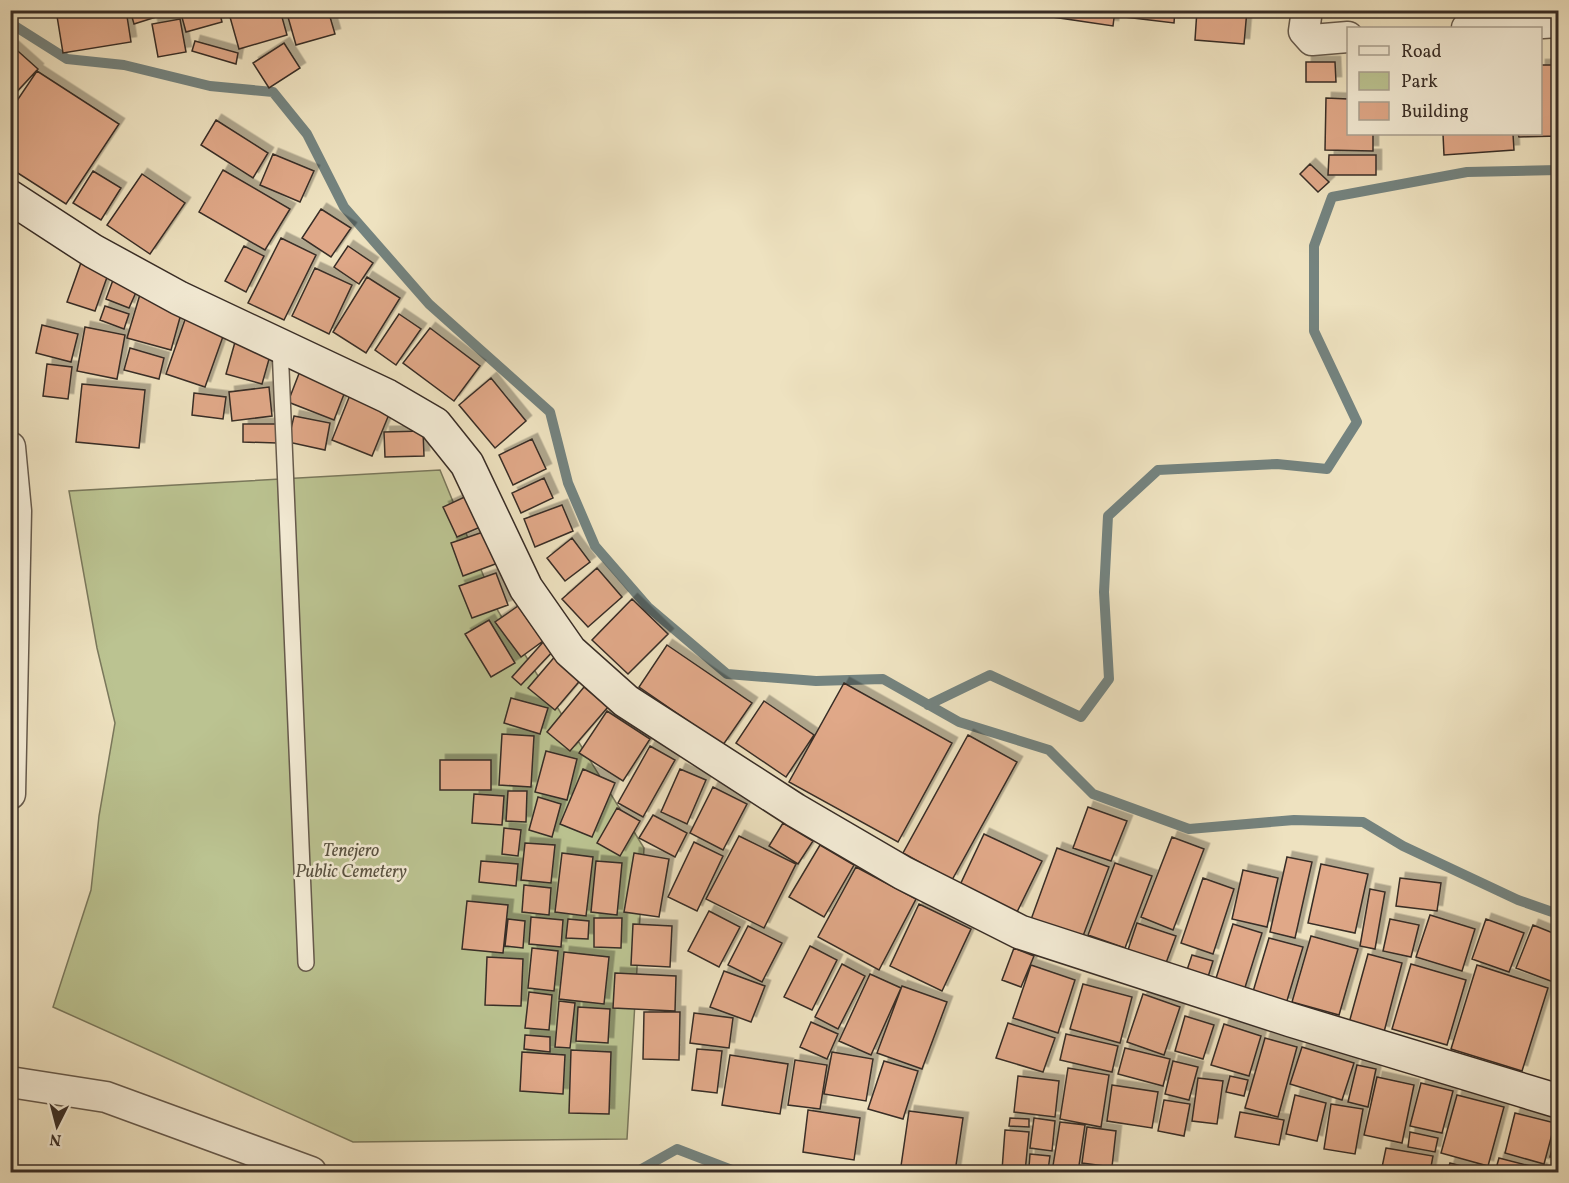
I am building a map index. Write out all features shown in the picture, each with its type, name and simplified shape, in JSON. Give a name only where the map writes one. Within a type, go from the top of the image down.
[{"type":"street","points":[[1306,10],[1304,31],[1312,40],[1347,37]]},
{"type":"street","points":[[1482,27],[1558,22]]},
{"type":"street","points":[[10,197],[93,251],[160,288],[387,396],[435,424],[468,464],[526,588],[570,651],[626,701],[795,810],[903,873],[1020,932],[1291,1020],[1558,1101]]},
{"type":"street","points":[[10,447],[16,511],[10,794]]},
{"type":"street","points":[[10,1082],[106,1097],[311,1173]]},
{"type":"lane","points":[[280,346],[306,963]]},
{"type":"green space","name":"Tenejero Public Cemetery","points":[[440,470],[498,611],[644,848],[627,1139],[353,1142],[53,1007],[91,890],[99,816],[115,723],[97,648],[69,491]]},
{"type":"building","points":[[56,10],[126,10],[131,42],[63,53]]},
{"type":"building","points":[[130,10],[172,10],[172,12],[134,24]]},
{"type":"building","points":[[180,10],[219,10],[222,22],[186,32]]},
{"type":"building","points":[[228,10],[280,10],[287,35],[239,49]]},
{"type":"building","points":[[286,10],[328,10],[335,34],[296,45]]},
{"type":"building","points":[[1054,10],[1115,10],[1113,26],[1053,17]]},
{"type":"building","points":[[1126,10],[1175,10],[1174,23],[1125,17]]},
{"type":"building","points":[[1197,10],[1247,10],[1244,44],[1195,40]]},
{"type":"building","points":[[180,19],[186,52],[158,57],[152,24]]},
{"type":"building","points":[[195,41],[238,53],[236,64],[192,51]]},
{"type":"building","points":[[284,43],[300,68],[269,88],[253,63]]},
{"type":"building","points":[[10,44],[38,69],[10,99]]},
{"type":"building","points":[[1306,62],[1335,62],[1336,82],[1306,82]]},
{"type":"building","points":[[1542,65],[1558,65],[1558,136],[1519,137],[1518,135],[1542,135]]},
{"type":"building","points":[[37,71],[119,124],[66,204],[10,168],[10,111]]},
{"type":"building","points":[[1326,98],[1347,99],[1347,135],[1373,135],[1373,151],[1325,150]]},
{"type":"building","points":[[216,120],[268,153],[253,178],[201,145]]},
{"type":"building","points":[[1443,135],[1513,135],[1514,150],[1444,155]]},
{"type":"building","points":[[273,154],[314,171],[300,202],[260,185]]},
{"type":"building","points":[[1329,155],[1376,155],[1376,175],[1328,175]]},
{"type":"building","points":[[1310,164],[1329,182],[1318,192],[1300,174]]},
{"type":"building","points":[[223,170],[290,209],[265,250],[199,212]]},
{"type":"building","points":[[93,171],[121,188],[101,220],[73,203]]},
{"type":"building","points":[[142,174],[185,203],[150,254],[107,225]]},
{"type":"building","points":[[321,209],[351,228],[331,257],[302,238]]},
{"type":"building","points":[[281,238],[316,255],[284,320],[248,303]]},
{"type":"building","points":[[244,246],[264,256],[246,292],[225,281]]},
{"type":"building","points":[[348,246],[373,263],[359,284],[334,267]]},
{"type":"building","points":[[83,257],[111,266],[95,311],[67,302]]},
{"type":"building","points":[[315,268],[352,285],[329,334],[292,316]]},
{"type":"building","points":[[367,277],[400,298],[366,353],[333,332]]},
{"type":"building","points":[[113,280],[137,290],[129,308],[106,299]]},
{"type":"building","points":[[141,291],[184,303],[171,350],[127,338]]},
{"type":"building","points":[[105,306],[129,314],[124,329],[100,320]]},
{"type":"building","points":[[187,314],[226,328],[205,387],[166,374]]},
{"type":"building","points":[[399,314],[421,329],[396,365],[375,350]]},
{"type":"building","points":[[42,325],[78,334],[71,362],[36,353]]},
{"type":"building","points":[[85,327],[125,335],[117,379],[77,371]]},
{"type":"building","points":[[430,328],[480,366],[454,401],[403,363]]},
{"type":"building","points":[[237,335],[273,345],[262,384],[226,374]]},
{"type":"building","points":[[130,348],[164,358],[159,379],[124,370]]},
{"type":"building","points":[[47,364],[72,367],[68,399],[43,396]]},
{"type":"building","points":[[300,371],[346,389],[334,420],[288,402]]},
{"type":"building","points":[[491,378],[526,421],[495,448],[459,405]]},
{"type":"building","points":[[82,384],[145,390],[139,448],[76,442]]},
{"type":"building","points":[[354,385],[394,402],[372,456],[332,440]]},
{"type":"building","points":[[269,387],[272,416],[232,421],[229,392]]},
{"type":"building","points":[[194,393],[226,397],[223,419],[192,415]]},
{"type":"building","points":[[294,416],[330,423],[325,450],[288,442]]},
{"type":"building","points":[[243,424],[277,424],[277,443],[243,442]]},
{"type":"building","points":[[423,431],[424,456],[385,457],[384,432]]},
{"type":"building","points":[[532,439],[546,469],[513,485],[499,455]]},
{"type":"building","points":[[544,478],[553,498],[521,513],[512,493]]},
{"type":"building","points":[[471,494],[485,525],[457,537],[443,507]]},
{"type":"building","points":[[562,505],[573,531],[535,547],[524,519]]},
{"type":"building","points":[[486,531],[498,563],[463,576],[451,543]]},
{"type":"building","points":[[572,538],[590,562],[565,581],[547,558]]},
{"type":"building","points":[[597,568],[622,597],[588,627],[562,599]]},
{"type":"building","points":[[496,573],[508,605],[472,618],[459,586]]},
{"type":"building","points":[[632,599],[668,634],[628,674],[592,640]]},
{"type":"building","points":[[518,606],[543,641],[521,657],[495,622]]},
{"type":"building","points":[[489,620],[515,663],[491,677],[465,634]]},
{"type":"building","points":[[545,640],[555,649],[521,685],[512,677]]},
{"type":"building","points":[[667,645],[752,703],[723,745],[639,687]]},
{"type":"building","points":[[557,654],[583,677],[555,710],[528,688]]},
{"type":"building","points":[[844,683],[952,743],[898,842],[789,782]]},
{"type":"building","points":[[584,687],[608,707],[570,751],[547,732]]},
{"type":"building","points":[[511,698],[548,708],[540,734],[504,723]]},
{"type":"building","points":[[764,701],[814,735],[786,777],[736,743]]},
{"type":"building","points":[[607,711],[650,739],[623,781],[579,753]]},
{"type":"building","points":[[502,734],[534,736],[531,787],[499,785]]},
{"type":"building","points":[[968,735],[1017,762],[952,880],[903,853]]},
{"type":"building","points":[[650,746],[675,760],[643,817],[618,803]]},
{"type":"building","points":[[546,751],[577,759],[567,800],[535,792]]},
{"type":"building","points":[[440,760],[491,760],[491,790],[440,790]]},
{"type":"building","points":[[583,769],[615,783],[592,837],[560,824]]},
{"type":"building","points":[[680,769],[706,780],[687,824],[661,812]]},
{"type":"building","points":[[713,787],[747,804],[723,850],[690,833]]},
{"type":"building","points":[[508,791],[527,791],[526,822],[506,821]]},
{"type":"building","points":[[474,794],[504,796],[502,825],[472,823]]},
{"type":"building","points":[[538,797],[561,804],[552,837],[529,830]]},
{"type":"building","points":[[1088,807],[1127,821],[1111,861],[1073,848]]},
{"type":"building","points":[[617,808],[640,821],[620,856],[597,843]]},
{"type":"building","points":[[653,815],[687,833],[675,857],[639,838]]},
{"type":"building","points":[[783,823],[813,841],[798,864],[769,846]]},
{"type":"building","points":[[504,828],[521,830],[518,856],[502,854]]},
{"type":"building","points":[[984,834],[1042,861],[1017,912],[960,885]]},
{"type":"building","points":[[739,836],[796,864],[764,928],[706,899]]},
{"type":"building","points":[[1172,837],[1204,849],[1173,930],[1141,917]]},
{"type":"building","points":[[694,842],[723,856],[697,911],[668,897]]},
{"type":"building","points":[[525,843],[555,845],[551,883],[521,880]]},
{"type":"building","points":[[820,845],[854,865],[824,917],[789,897]]},
{"type":"building","points":[[1057,848],[1109,867],[1080,944],[1029,925]]},
{"type":"building","points":[[562,853],[593,857],[586,916],[555,912]]},
{"type":"building","points":[[634,853],[669,859],[659,917],[624,912]]},
{"type":"building","points":[[1287,857],[1312,862],[1295,938],[1270,932]]},
{"type":"building","points":[[481,861],[518,864],[516,886],[479,882]]},
{"type":"building","points":[[596,861],[622,863],[617,915],[591,912]]},
{"type":"building","points":[[1115,863],[1152,876],[1125,948],[1088,935]]},
{"type":"building","points":[[1321,864],[1368,874],[1355,933],[1308,923]]},
{"type":"building","points":[[856,867],[916,899],[879,970],[818,937]]},
{"type":"building","points":[[1243,870],[1278,878],[1267,927],[1232,919]]},
{"type":"building","points":[[1203,878],[1234,889],[1213,954],[1181,943]]},
{"type":"building","points":[[1400,878],[1441,883],[1437,911],[1396,906]]},
{"type":"building","points":[[524,885],[551,888],[549,915],[522,912]]},
{"type":"building","points":[[1370,889],[1385,892],[1375,949],[1360,946]]},
{"type":"building","points":[[467,901],[508,905],[503,953],[462,949]]},
{"type":"building","points":[[919,904],[971,929],[942,991],[890,966]]},
{"type":"building","points":[[709,911],[740,927],[719,967],[688,951]]},
{"type":"building","points":[[1430,915],[1475,929],[1462,971],[1416,957]]},
{"type":"building","points":[[531,917],[563,920],[561,947],[529,944]]},
{"type":"building","points":[[594,918],[622,918],[621,948],[594,947]]},
{"type":"building","points":[[508,919],[525,921],[523,948],[505,946]]},
{"type":"building","points":[[568,919],[589,921],[588,939],[566,938]]},
{"type":"building","points":[[1390,919],[1419,925],[1411,957],[1383,951]]},
{"type":"building","points":[[1486,919],[1524,933],[1509,972],[1472,959]]},
{"type":"building","points":[[1137,923],[1176,936],[1163,971],[1125,959]]},
{"type":"building","points":[[633,924],[672,926],[670,967],[631,965]]},
{"type":"building","points":[[1233,924],[1262,933],[1242,997],[1213,988]]},
{"type":"building","points":[[1533,925],[1558,935],[1556,983],[1516,968]]},
{"type":"building","points":[[748,926],[782,943],[762,982],[728,965]]},
{"type":"building","points":[[1311,936],[1358,949],[1339,1015],[1292,1002]]},
{"type":"building","points":[[1269,938],[1303,947],[1286,1004],[1252,995]]},
{"type":"building","points":[[810,946],[837,960],[812,1010],[784,997]]},
{"type":"building","points":[[532,948],[558,951],[554,991],[528,988]]},
{"type":"building","points":[[1014,948],[1034,956],[1021,987],[1002,980]]},
{"type":"building","points":[[564,952],[609,957],[604,1004],[559,999]]},
{"type":"building","points":[[1368,954],[1402,963],[1384,1032],[1349,1023]]},
{"type":"building","points":[[1192,955],[1213,961],[1207,980],[1186,973]]},
{"type":"building","points":[[487,957],[523,959],[521,1006],[485,1005]]},
{"type":"building","points":[[842,964],[865,976],[838,1029],[815,1017]]},
{"type":"building","points":[[1411,964],[1466,980],[1447,1045],[1392,1029]]},
{"type":"building","points":[[1031,965],[1075,980],[1058,1033],[1013,1018]]},
{"type":"building","points":[[1477,965],[1548,988],[1522,1071],[1451,1049]]},
{"type":"building","points":[[724,971],[765,986],[751,1022],[710,1007]]},
{"type":"building","points":[[615,973],[676,976],[675,1011],[613,1008]]},
{"type":"building","points":[[870,974],[901,988],[871,1055],[839,1041]]},
{"type":"building","points":[[1083,984],[1132,997],[1120,1043],[1070,1029]]},
{"type":"building","points":[[902,986],[947,1002],[922,1069],[877,1053]]},
{"type":"building","points":[[529,992],[552,995],[549,1030],[525,1028]]},
{"type":"building","points":[[1143,994],[1180,1007],[1164,1055],[1127,1042]]},
{"type":"building","points":[[559,1001],[575,1003],[570,1048],[555,1047]]},
{"type":"building","points":[[578,1007],[610,1009],[608,1043],[576,1041]]},
{"type":"building","points":[[644,1012],[680,1012],[679,1060],[643,1059]]},
{"type":"building","points":[[694,1013],[733,1018],[729,1048],[690,1043]]},
{"type":"building","points":[[1185,1016],[1214,1025],[1203,1059],[1175,1051]]},
{"type":"building","points":[[811,1022],[838,1034],[827,1059],[800,1047]]},
{"type":"building","points":[[1008,1023],[1055,1038],[1043,1072],[996,1058]]},
{"type":"building","points":[[1224,1024],[1261,1036],[1249,1076],[1211,1065]]},
{"type":"building","points":[[1066,1034],[1118,1046],[1112,1072],[1060,1060]]},
{"type":"building","points":[[525,1035],[550,1037],[550,1052],[524,1049]]},
{"type":"building","points":[[1265,1038],[1297,1047],[1278,1117],[1245,1108]]},
{"type":"building","points":[[1302,1047],[1354,1063],[1342,1100],[1290,1084]]},
{"type":"building","points":[[1125,1048],[1170,1059],[1163,1086],[1118,1074]]},
{"type":"building","points":[[697,1049],[722,1051],[717,1093],[692,1090]]},
{"type":"building","points":[[571,1050],[611,1052],[609,1114],[569,1113]]},
{"type":"building","points":[[522,1052],[565,1055],[563,1094],[520,1091]]},
{"type":"building","points":[[832,1052],[873,1059],[866,1101],[824,1094]]},
{"type":"building","points":[[730,1055],[788,1064],[780,1114],[722,1105]]},
{"type":"building","points":[[795,1060],[827,1065],[820,1109],[788,1105]]},
{"type":"building","points":[[884,1061],[918,1071],[903,1119],[868,1109]]},
{"type":"building","points":[[1173,1061],[1198,1067],[1189,1100],[1165,1094]]},
{"type":"building","points":[[1357,1065],[1376,1069],[1368,1107],[1348,1102]]},
{"type":"building","points":[[1068,1068],[1109,1075],[1101,1127],[1060,1119]]},
{"type":"building","points":[[1018,1076],[1059,1081],[1055,1117],[1014,1112]]},
{"type":"building","points":[[1230,1076],[1248,1080],[1244,1096],[1226,1092]]},
{"type":"building","points":[[1377,1077],[1414,1085],[1402,1143],[1364,1135]]},
{"type":"building","points":[[1198,1078],[1223,1081],[1217,1124],[1192,1121]]},
{"type":"building","points":[[1421,1083],[1453,1091],[1442,1133],[1410,1126]]},
{"type":"building","points":[[1112,1085],[1158,1092],[1152,1128],[1107,1121]]},
{"type":"building","points":[[1295,1095],[1326,1103],[1317,1141],[1286,1134]]},
{"type":"building","points":[[1457,1095],[1504,1107],[1488,1166],[1441,1153]]},
{"type":"building","points":[[1164,1100],[1190,1104],[1184,1136],[1158,1131]]},
{"type":"building","points":[[1331,1104],[1363,1109],[1355,1154],[1324,1149]]},
{"type":"building","points":[[808,1110],[860,1118],[854,1160],[803,1152]]},
{"type":"building","points":[[909,1111],[963,1118],[955,1172],[901,1166]]},
{"type":"building","points":[[1240,1112],[1284,1120],[1279,1145],[1235,1137]]},
{"type":"building","points":[[1515,1113],[1555,1123],[1544,1164],[1505,1153]]},
{"type":"building","points":[[1010,1118],[1029,1119],[1029,1127],[1009,1126]]},
{"type":"building","points":[[1034,1118],[1055,1121],[1052,1151],[1030,1148]]},
{"type":"building","points":[[1060,1122],[1085,1125],[1078,1172],[1052,1172]]},
{"type":"building","points":[[1558,1125],[1558,1159],[1550,1157]]},
{"type":"building","points":[[1087,1127],[1116,1131],[1112,1167],[1082,1163]]},
{"type":"building","points":[[1005,1130],[1029,1132],[1025,1172],[1002,1170]]},
{"type":"building","points":[[1410,1132],[1438,1138],[1435,1152],[1408,1147]]},
{"type":"building","points":[[1386,1148],[1433,1156],[1430,1172],[1381,1172]]},
{"type":"building","points":[[1030,1154],[1050,1156],[1048,1170],[1029,1167]]},
{"type":"building","points":[[1499,1158],[1542,1169],[1541,1172],[1495,1172]]},
{"type":"building","points":[[1450,1163],[1481,1171],[1481,1172],[1447,1172]]},
{"type":"waterway","points":[[10,23],[67,59],[124,65],[210,86],[273,92],[307,134],[344,207],[429,304],[550,412],[568,483],[595,546],[648,607],[727,674],[816,681],[883,679],[959,722],[1049,750],[1093,794],[1189,829],[1294,820],[1363,822],[1403,846],[1518,900],[1558,914]]},
{"type":"waterway","points":[[928,705],[990,675],[1081,717],[1109,679],[1104,592],[1108,516],[1158,470],[1277,464],[1327,469],[1357,422],[1314,331],[1314,246],[1332,197],[1467,172],[1558,170]]},
{"type":"waterway","points":[[636,1172],[677,1149],[737,1172]]}]
